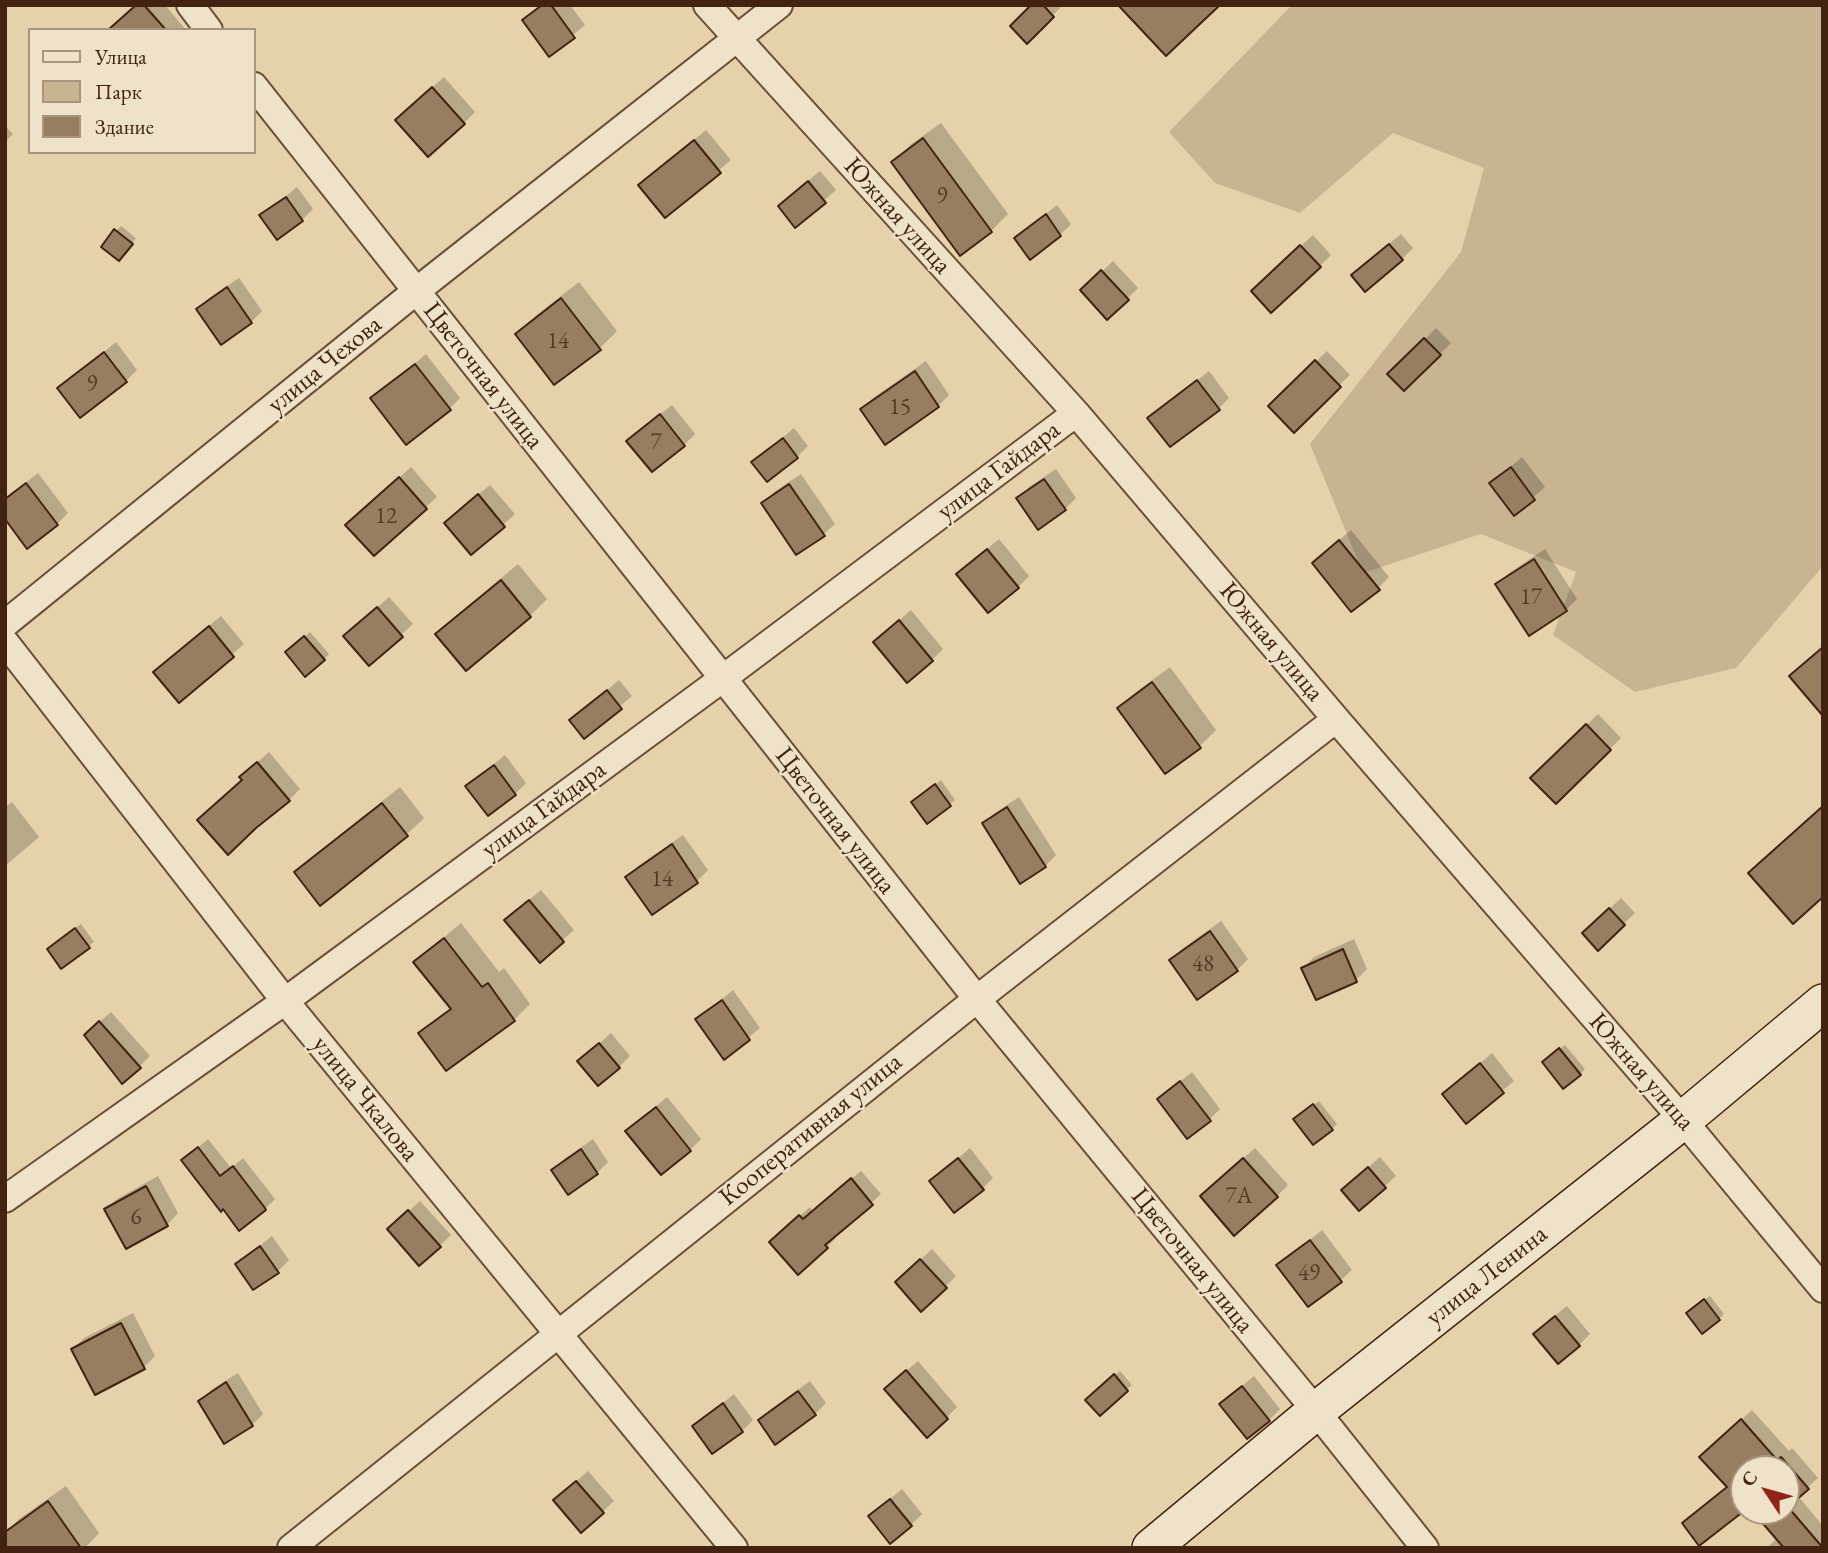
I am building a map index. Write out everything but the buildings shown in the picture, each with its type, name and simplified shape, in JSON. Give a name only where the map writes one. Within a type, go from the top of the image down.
[{"type":"street","points":[[190,5],[207,28]]},
{"type":"street","name":"Южная улица","points":[[707,5],[1076,413],[1683,1120],[1823,1289]]},
{"type":"street","name":"улица Чехова","points":[[5,624],[415,292],[779,5]]},
{"type":"street","name":"Цветочная улица","points":[[256,89],[976,999],[1316,1411],[1425,1548]]},
{"type":"street","name":"улица Гайдара","points":[[5,1199],[285,1001],[722,679],[1076,413]]},
{"type":"street","name":"улица Чкалова","points":[[5,642],[285,1001],[734,1548]]},
{"type":"street","name":"Кооперативная улица","points":[[291,1548],[976,999],[1336,719]]},
{"type":"street","name":"улица Ленина","points":[[1151,1548],[1316,1411],[1683,1120],[1823,1003]]},
{"type":"green space","points":[[1292,5],[1823,5],[1823,566],[1736,668],[1635,692],[1553,635],[1576,572],[1481,534],[1363,573],[1310,444],[1461,252],[1484,168],[1393,133],[1300,213],[1215,183],[1169,132]]}]
